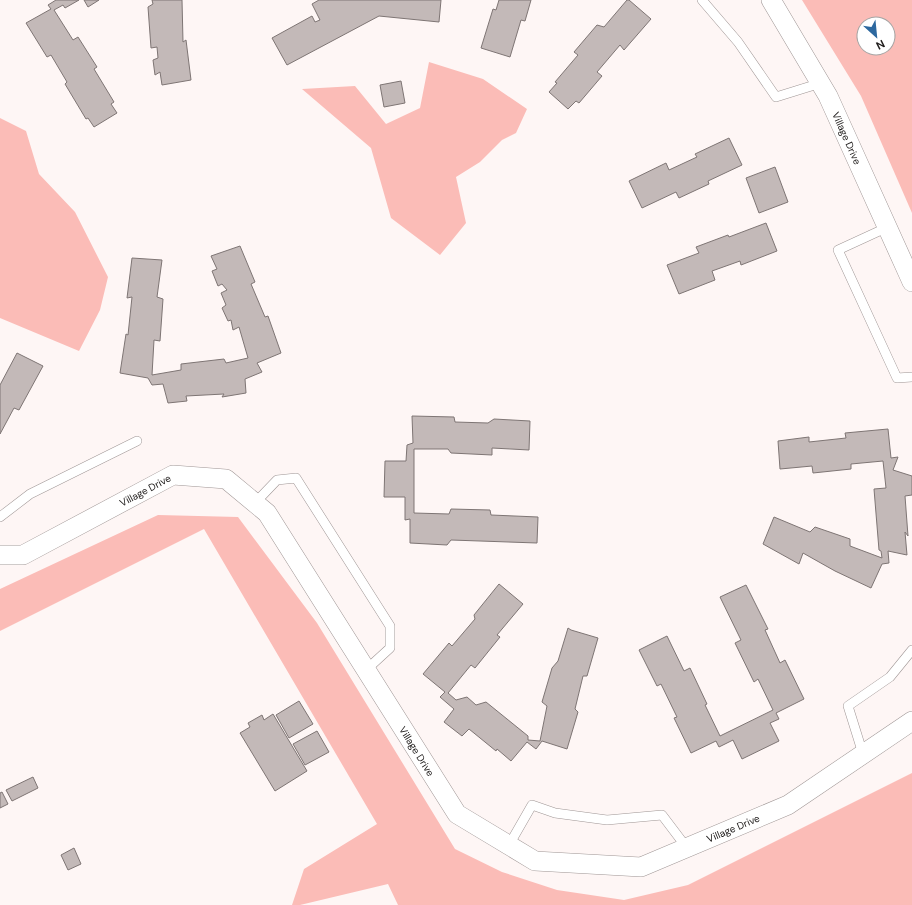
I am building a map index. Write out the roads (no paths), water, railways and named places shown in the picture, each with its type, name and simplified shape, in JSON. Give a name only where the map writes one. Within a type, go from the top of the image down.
[{"type":"street","name":"Village Drive","points":[[771,0],[828,96],[912,282]]},
{"type":"street","name":"Village Drive","points":[[0,555],[23,555],[173,474],[226,479],[267,512],[457,814],[535,861],[641,867],[788,805],[912,722]]},
{"type":"lane","points":[[702,0],[738,42],[776,97],[821,83]]},
{"type":"lane","points":[[888,227],[838,250],[897,378],[912,377]]},
{"type":"lane","points":[[0,517],[30,494],[137,442]]},
{"type":"lane","points":[[255,503],[277,480],[296,478],[390,626],[390,648],[366,670]]},
{"type":"lane","points":[[863,754],[848,706],[890,677],[912,650]]},
{"type":"lane","points":[[509,845],[532,805],[555,814],[607,820],[662,815],[687,848]]}]
